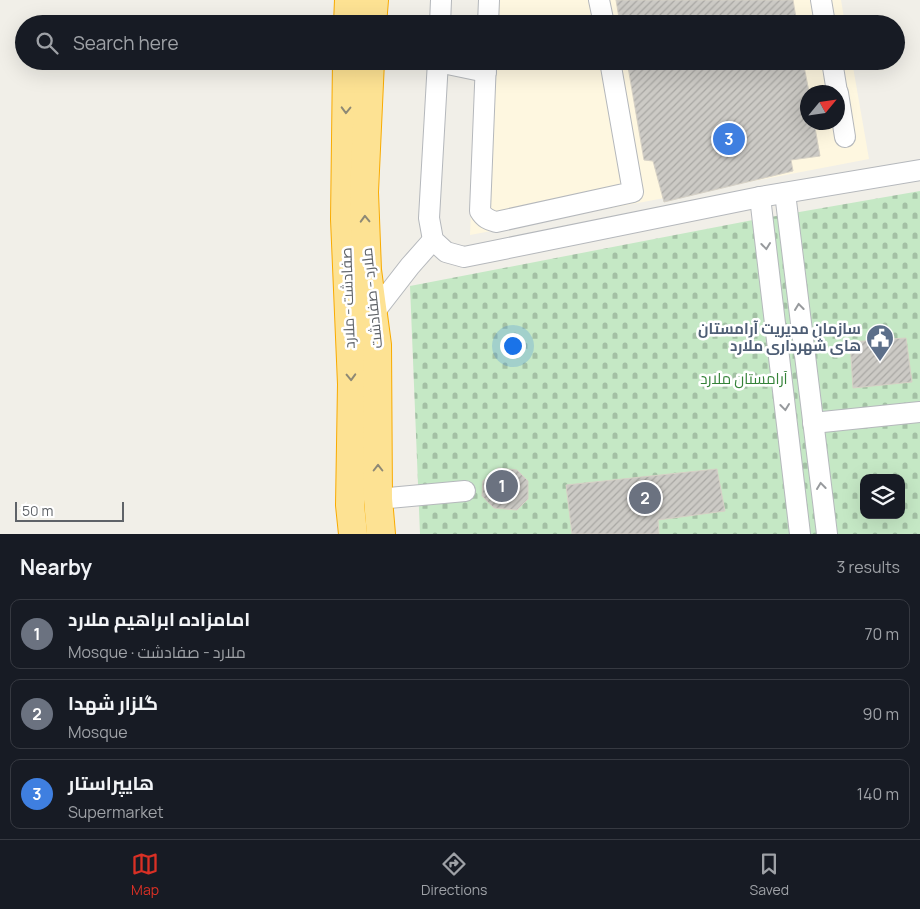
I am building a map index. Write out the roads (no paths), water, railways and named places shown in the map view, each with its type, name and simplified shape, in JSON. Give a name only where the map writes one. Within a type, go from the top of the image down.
[{"type":"highway","points":[[348,15],[349,0]]},
{"type":"highway","points":[[373,15],[374,0]]},
{"type":"highway","name":"صفادشت - ملارد","points":[[347,70],[345,219],[352,384],[350,505],[354,534]]},
{"type":"highway","name":"ملارد - صفادشت","points":[[370,70],[364,192],[367,270],[377,345],[378,499],[381,534]]},
{"type":"street","points":[[440,15],[441,0]]},
{"type":"street","points":[[488,0],[488,15]]},
{"type":"street","points":[[600,0],[602,15]]},
{"type":"street","points":[[821,0],[824,15]]},
{"type":"street","points":[[438,70],[429,218],[433,240],[446,252],[464,258],[760,197],[920,170]]},
{"type":"street","points":[[486,70],[480,211],[482,216],[496,222],[633,192],[612,70]]},
{"type":"street","points":[[833,70],[836,85]]},
{"type":"street","points":[[844,130],[845,137]]},
{"type":"street","points":[[785,193],[827,534]]},
{"type":"street","points":[[760,197],[800,534]]},
{"type":"street","points":[[372,315],[433,240]]},
{"type":"street","points":[[813,423],[920,412]]},
{"type":"street","points":[[378,499],[465,491]]},
{"type":"place","name":"هایپراستار","points":[[729,139]]},
{"type":"place","name":"سازمان مدیریت آرامستان های شهرداری ملارد","points":[[880,362]]},
{"type":"place","name":"امامزاده ابراهیم ملارد","points":[[502,486]]},
{"type":"place","name":"گلزار شهدا","points":[[645,498]]},
{"type":"park label","name":"آرامستان ملارد","points":[[744,379]]}]
